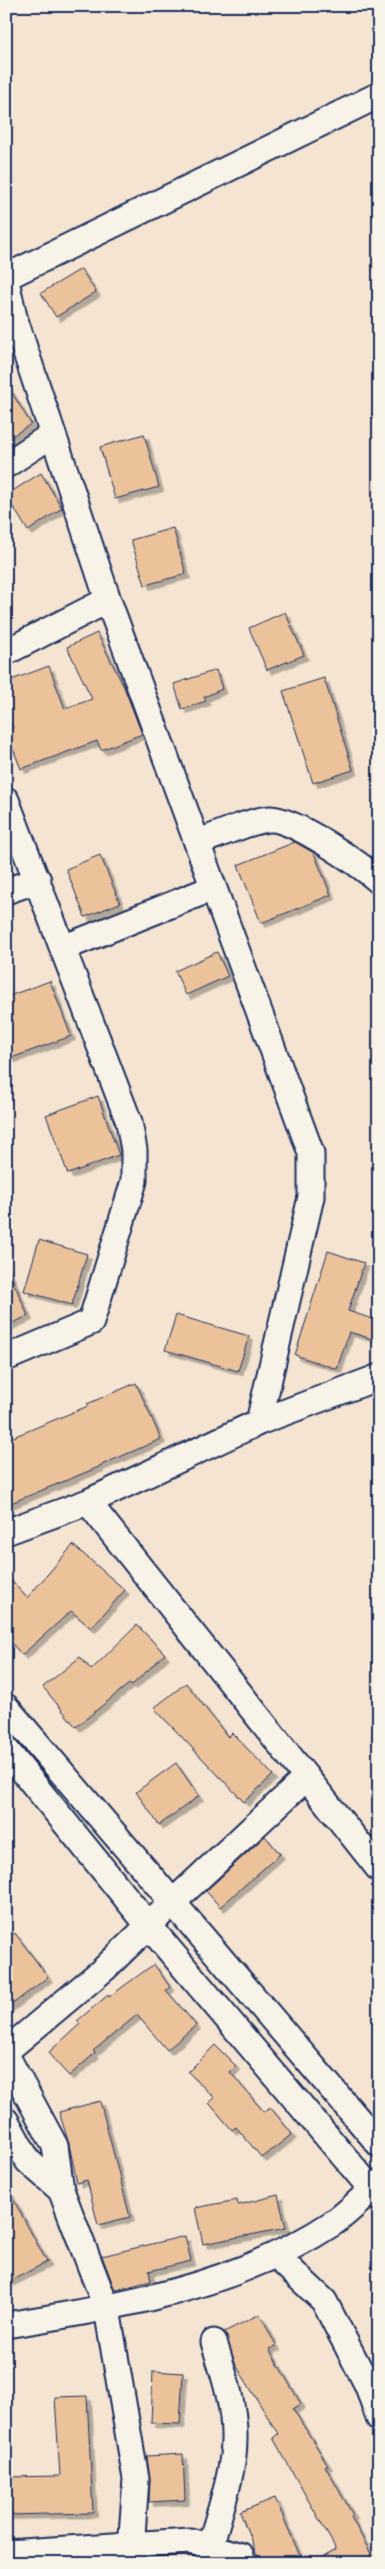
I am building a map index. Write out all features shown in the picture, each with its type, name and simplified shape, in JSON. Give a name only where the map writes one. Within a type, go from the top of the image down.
[{"type":"street","points":[[6,277],[379,95]]},
{"type":"street","points":[[6,281],[14,317],[108,600],[213,888],[308,1140],[312,1168],[311,1197],[259,1422]]},
{"type":"street","points":[[6,465],[53,434]]},
{"type":"street","points":[[6,652],[108,600]]},
{"type":"street","points":[[6,800],[129,1122],[134,1150],[134,1181],[91,1322],[6,1358]]},
{"type":"street","points":[[197,843],[263,820],[277,819],[293,825],[355,861],[379,882]]},
{"type":"street","points":[[6,891],[38,880]]},
{"type":"street","points":[[64,948],[213,888]]},
{"type":"street","points":[[6,1532],[88,1502],[259,1422],[379,1376]]},
{"type":"street","points":[[88,1502],[379,1869]]},
{"type":"street","points":[[6,1708],[379,2144]]},
{"type":"street","points":[[6,1750],[149,1926],[376,2190],[334,2222],[260,2263],[108,2309],[6,2325]]},
{"type":"street","points":[[6,2051],[104,1969],[172,1902],[306,1778]]},
{"type":"street","points":[[6,2056],[56,2146],[62,2190],[108,2309],[136,2479],[131,2554]]},
{"type":"street","points":[[6,2121],[28,2161],[62,2190]]},
{"type":"street","points":[[275,2255],[324,2301],[368,2386],[379,2418]]},
{"type":"street","points":[[210,2547],[231,2464],[234,2437],[230,2397],[214,2342]]},
{"type":"street","points":[[6,2553],[131,2554],[190,2541],[241,2556],[243,2563]]},
{"type":"building","points":[[81,269],[96,292],[56,317],[41,293]]},
{"type":"building","points":[[6,383],[31,424],[6,440]]},
{"type":"building","points":[[144,434],[159,487],[115,499],[100,447]]},
{"type":"building","points":[[41,473],[62,508],[28,531],[6,495]]},
{"type":"building","points":[[173,528],[186,574],[145,585],[131,540]]},
{"type":"building","points":[[285,612],[304,655],[267,670],[249,628]]},
{"type":"building","points":[[97,633],[124,687],[142,734],[101,750],[97,741],[21,769],[6,731],[13,728],[6,710],[6,682],[49,666],[65,709],[92,699],[67,647]]},
{"type":"building","points":[[216,670],[222,689],[204,697],[206,701],[182,709],[174,684]]},
{"type":"building","points":[[324,678],[353,770],[313,783],[283,691]]},
{"type":"building","points":[[295,842],[314,853],[331,895],[261,923],[238,865]]},
{"type":"building","points":[[100,855],[120,903],[85,917],[66,869]]},
{"type":"building","points":[[217,952],[228,976],[186,995],[175,971]]},
{"type":"building","points":[[50,981],[71,1036],[6,1060],[6,997]]},
{"type":"building","points":[[98,1096],[119,1155],[68,1174],[46,1115]]},
{"type":"building","points":[[39,1240],[87,1254],[72,1305],[24,1291]]},
{"type":"building","points":[[328,1251],[364,1263],[348,1311],[379,1321],[379,1341],[349,1332],[337,1369],[295,1355]]},
{"type":"building","points":[[6,1264],[28,1316],[6,1326]]},
{"type":"building","points":[[176,1315],[249,1336],[238,1371],[165,1350]]},
{"type":"building","points":[[136,1383],[161,1439],[6,1505],[6,1440],[88,1406],[87,1404]]},
{"type":"building","points":[[73,1545],[125,1590],[91,1628],[71,1611],[22,1655],[6,1637],[6,1575],[27,1598]]},
{"type":"building","points":[[137,1625],[165,1654],[132,1685],[130,1683],[76,1727],[43,1687],[80,1657],[91,1670]]},
{"type":"building","points":[[186,1683],[228,1737],[232,1733],[273,1775],[244,1802],[154,1708]]},
{"type":"building","points":[[176,1763],[199,1796],[159,1825],[136,1792]]},
{"type":"building","points":[[265,1836],[280,1854],[220,1907],[206,1891]]},
{"type":"building","points":[[15,1933],[48,1977],[6,2009],[6,1940]]},
{"type":"building","points":[[154,1964],[170,1987],[166,1990],[196,2025],[167,2050],[137,2015],[93,2051],[95,2053],[69,2076],[48,2053],[80,2024],[77,2021],[108,1995],[109,1997]]},
{"type":"building","points":[[215,2045],[236,2066],[230,2072],[264,2112],[270,2107],[292,2134],[262,2158],[236,2127],[232,2130],[209,2103],[215,2098],[188,2072]]},
{"type":"building","points":[[100,2101],[130,2217],[98,2225],[87,2180],[77,2183],[69,2144],[59,2112]]},
{"type":"building","points":[[6,2186],[47,2262],[6,2283]]},
{"type":"building","points":[[278,2195],[286,2228],[203,2244],[195,2208],[237,2200],[238,2205]]},
{"type":"building","points":[[185,2236],[191,2261],[149,2271],[151,2281],[115,2290],[102,2256]]},
{"type":"building","points":[[260,2314],[276,2346],[269,2349],[301,2404],[293,2409],[328,2465],[325,2466],[353,2515],[351,2517],[376,2563],[311,2563],[336,2549],[273,2438],[278,2434],[236,2365],[224,2332]]},
{"type":"building","points":[[153,2371],[183,2373],[180,2424],[151,2423]]},
{"type":"building","points":[[87,2396],[93,2513],[6,2515],[6,2477],[60,2476],[55,2397]]},
{"type":"building","points":[[183,2454],[185,2500],[149,2502],[150,2480],[147,2456]]},
{"type":"building","points":[[275,2498],[303,2563],[260,2563],[240,2512]]}]
